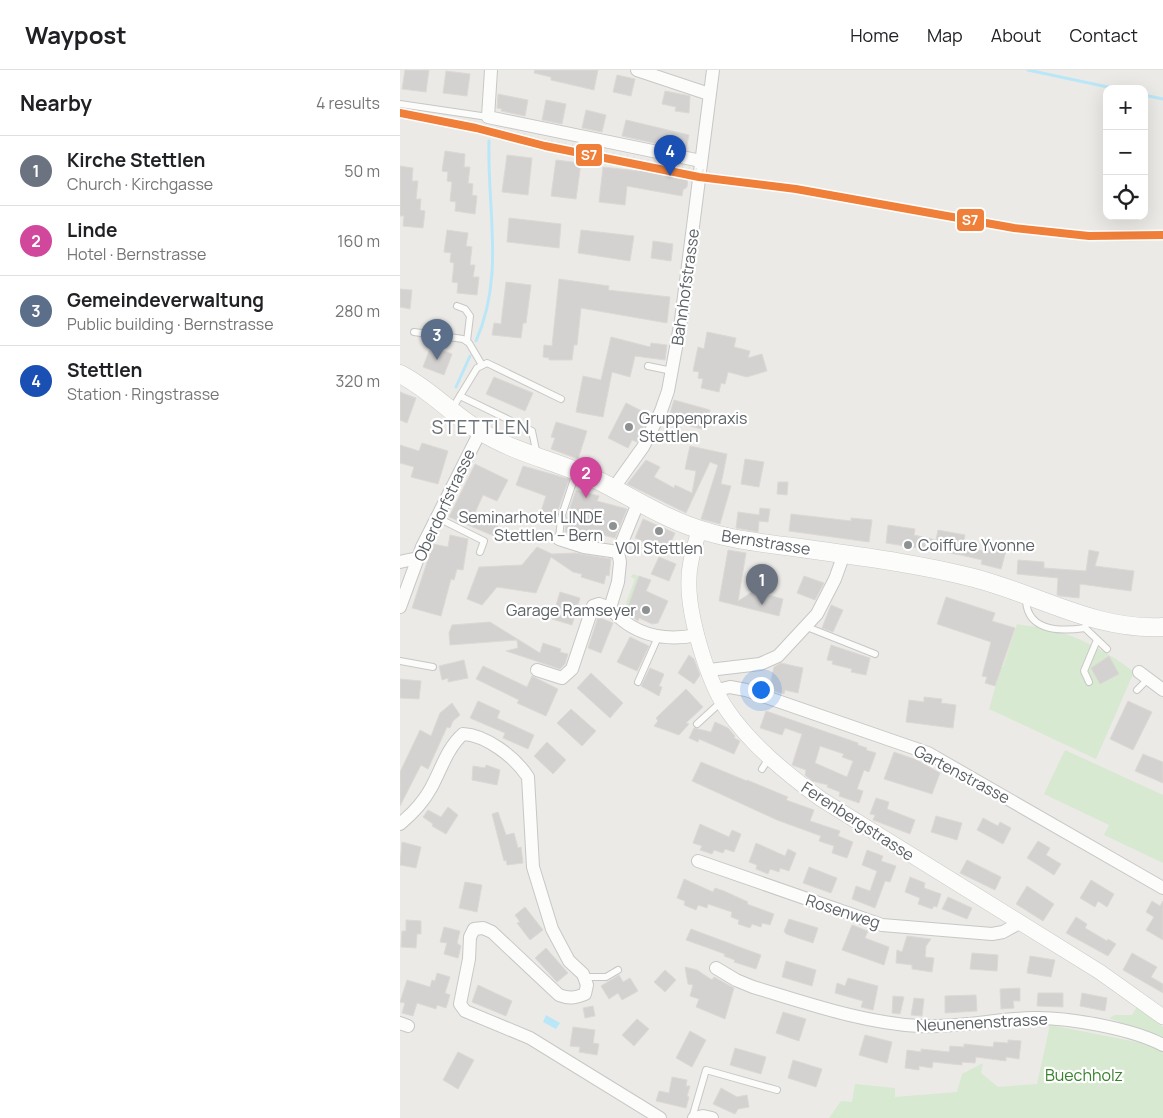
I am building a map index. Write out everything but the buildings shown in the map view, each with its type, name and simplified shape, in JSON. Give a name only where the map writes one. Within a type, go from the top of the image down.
[{"type":"main road","name":"Bernstrasse","points":[[400,374],[456,403],[480,432],[577,472],[638,503],[699,530],[735,538],[943,570],[992,582],[1026,594],[1086,623],[1163,627]]},
{"type":"street","points":[[491,70],[488,117],[701,161]]},
{"type":"street","points":[[637,70],[709,94]]},
{"type":"street","name":"Bahnhofstrasse","points":[[613,489],[651,432],[661,411],[672,371],[682,320],[713,70]]},
{"type":"street","name":"Oberdorfstrasse","points":[[400,607],[436,517],[480,432]]},
{"type":"street","points":[[610,608],[618,582],[620,562],[618,552],[638,503]]},
{"type":"street","name":"Ferenbergstrasse","points":[[699,530],[689,577],[689,596],[696,635],[719,695],[731,716],[766,763],[1100,972],[1143,1000],[1163,1017]]},
{"type":"street","points":[[559,539],[584,547],[618,552]]},
{"type":"street","points":[[708,670],[767,662],[778,656],[823,605],[844,554]]},
{"type":"street","points":[[401,563],[418,558]]},
{"type":"street","points":[[537,670],[562,678],[572,669],[593,606],[600,604],[610,608],[622,622],[649,635],[683,638],[696,635]]},
{"type":"street","points":[[1144,675],[1163,690]]},
{"type":"street","name":"Gartenstrasse","points":[[719,695],[730,687],[746,690],[928,753],[1163,888]]},
{"type":"street","points":[[400,824],[410,816],[430,790],[454,741],[463,734],[482,738],[522,767],[528,777],[532,856],[552,929],[570,961],[584,978],[587,985],[584,994],[568,999],[559,995],[492,932],[483,928],[474,929],[470,937],[469,959],[460,1004],[466,1011],[530,1038],[562,1056],[660,1118]]},
{"type":"street","name":"Rosenweg","points":[[698,862],[882,925],[992,934],[1003,932],[1020,922]]},
{"type":"street","name":"Neunenenstrasse","points":[[716,968],[736,980],[753,987],[883,1022],[921,1026],[1034,1018],[1059,1019],[1136,1034],[1163,1045]]},
{"type":"street","points":[[693,1118],[703,1116],[712,1118]]},
{"type":"lane","points":[[400,104],[488,117]]},
{"type":"lane","points":[[457,306],[465,309],[470,316],[468,342]]},
{"type":"lane","points":[[414,332],[460,338],[468,342],[482,364]]},
{"type":"lane","points":[[482,364],[493,365],[561,399]]},
{"type":"lane","points":[[482,364],[456,403],[532,431],[538,456]]},
{"type":"lane","points":[[648,366],[672,371]]},
{"type":"lane","points":[[559,539],[561,518],[577,472]]},
{"type":"lane","points":[[436,517],[484,542],[480,552]]},
{"type":"lane","points":[[1086,623],[1097,640],[1107,649]]},
{"type":"lane","points":[[806,626],[875,654]]},
{"type":"lane","points":[[638,682],[658,637]]},
{"type":"lane","points":[[1090,682],[1084,671],[1097,640]]},
{"type":"lane","points":[[400,661],[434,667]]},
{"type":"lane","points":[[1137,690],[1144,675]]},
{"type":"lane","points":[[697,724],[719,695]]},
{"type":"lane","points":[[584,978],[606,977],[618,970]]},
{"type":"lane","points":[[693,1118],[706,1070],[777,1090]]},
{"type":"green space","points":[[633,574],[639,576],[623,619],[621,616],[635,579],[631,577]]},
{"type":"green space","points":[[1017,624],[1047,628],[1071,636],[1104,652],[1134,672],[1096,759],[989,709],[1001,667],[1003,667]]},
{"type":"green space","points":[[1065,750],[1163,795],[1163,863],[1104,835],[1109,825],[1044,794]]},
{"type":"green space","points":[[1137,1007],[1163,1027],[1163,1039],[1109,1018],[1115,1015],[1132,1015]]},
{"type":"green space","name":"Buechholz","points":[[1050,1025],[1152,1045],[1163,1051],[1163,1118],[829,1118],[841,1101],[852,1102],[855,1084],[895,1088],[895,1097],[957,1092],[962,1074],[983,1063],[981,1073],[998,1087],[1037,1084]]},
{"type":"water","points":[[546,1015],[560,1023],[556,1029],[543,1022]]},
{"type":"waterway","points":[[1028,70],[1103,86]]},
{"type":"waterway","points":[[1148,96],[1163,99]]},
{"type":"waterway","points":[[476,341],[485,316],[490,292],[492,267],[493,242],[489,141]]},
{"type":"waterway","points":[[456,387],[470,356]]},
{"type":"railway","points":[[400,113],[477,124],[796,189]]},
{"type":"transit line","name":"S7","points":[[400,113],[476,128],[545,146],[699,177],[796,189],[1014,228],[1089,236],[1163,235]]},
{"type":"place","name":"Stettlen","points":[[670,176]]},
{"type":"place","name":"Gemeindeverwaltung","points":[[437,360]]},
{"type":"place","name":"Gruppenpraxis Stettlen","points":[[629,427]]},
{"type":"place","name":"Linde","points":[[586,498]]},
{"type":"place","name":"Seminarhotel LINDE Stettlen – Bern","points":[[613,526]]},
{"type":"place","name":"VOI Stettlen","points":[[659,531]]},
{"type":"place","name":"Coiffure Yvonne","points":[[908,545]]},
{"type":"place","name":"Kirche Stettlen","points":[[762,605]]},
{"type":"place","name":"Garage Ramseyer","points":[[646,610]]},
{"type":"district","name":"STETTLEN","points":[[481,427]]}]
